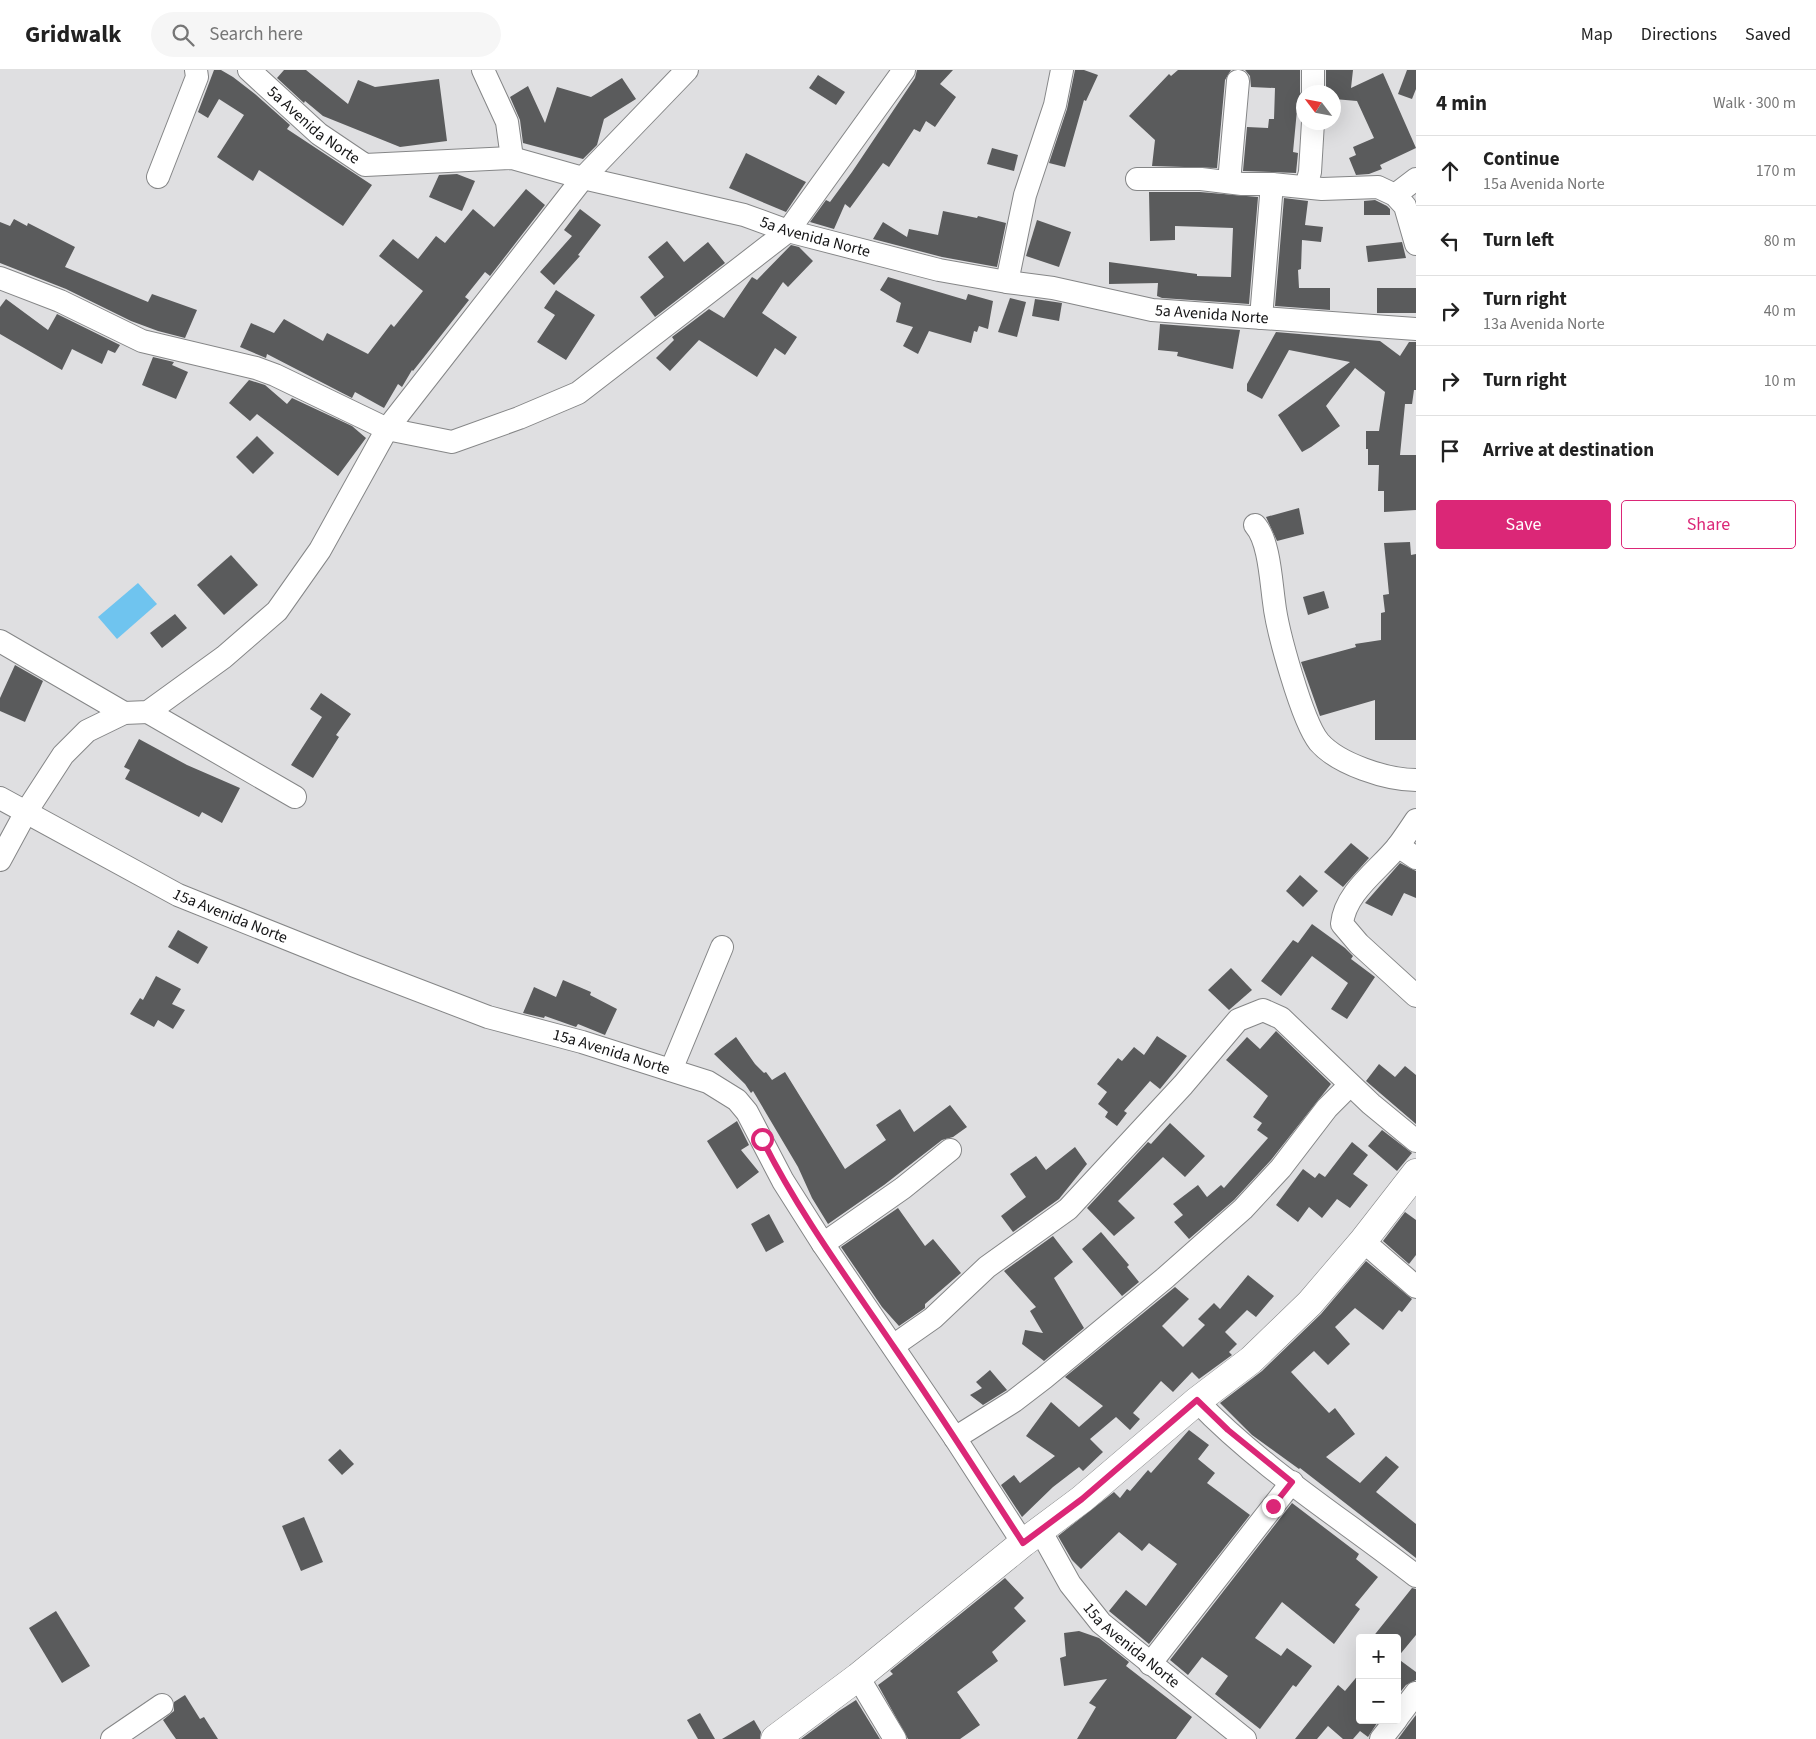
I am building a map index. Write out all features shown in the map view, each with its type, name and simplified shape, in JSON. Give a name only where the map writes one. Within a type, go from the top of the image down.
[{"type":"street","points":[[158,177],[197,76],[196,70]]},
{"type":"street","points":[[483,70],[507,122],[512,158]]},
{"type":"street","points":[[148,712],[224,657],[278,611],[320,550],[387,429],[583,178],[687,70]]},
{"type":"street","points":[[0,278],[60,300],[142,341],[276,375],[387,429],[452,442],[578,394],[788,231],[904,70]]},
{"type":"street","points":[[1007,282],[1025,195],[1055,105],[1062,70]]},
{"type":"street","points":[[1313,70],[1313,85]]},
{"type":"street","name":"5a Avenida Norte","points":[[257,73],[319,134],[365,165],[512,158],[583,178],[744,215],[788,231],[939,270],[1054,288],[1152,310],[1416,329]]},
{"type":"street","points":[[1229,182],[1238,82]]},
{"type":"street","points":[[1306,187],[1310,172],[1313,130]]},
{"type":"street","points":[[1137,178],[1201,179],[1322,189],[1378,187],[1395,195],[1405,206],[1416,244]]},
{"type":"street","points":[[1395,195],[1416,179]]},
{"type":"street","points":[[1261,318],[1272,184]]},
{"type":"street","points":[[1255,525],[1260,530],[1267,558],[1277,624],[1313,734],[1328,750],[1359,767],[1388,777],[1416,780]]},
{"type":"street","points":[[0,641],[124,713]]},
{"type":"street","points":[[0,860],[26,812],[63,755],[87,731],[124,713],[148,712],[296,797]]},
{"type":"street","name":"15a Avenida Norte","points":[[0,798],[178,895],[346,963],[488,1017],[582,1042],[708,1082],[737,1100],[748,1112],[783,1181],[823,1244],[955,1438],[1031,1536],[1101,1622],[1150,1664],[1245,1739]]},
{"type":"street","points":[[1416,820],[1407,852],[1352,899],[1343,916],[1342,924],[1359,944],[1416,996]]},
{"type":"street","points":[[671,1070],[722,947]]},
{"type":"street","points":[[893,1346],[932,1318],[987,1267],[1068,1209],[1184,1085],[1228,1030],[1246,1015],[1263,1010],[1281,1018],[1350,1085],[1416,1141]]},
{"type":"street","points":[[955,1438],[1014,1401],[1044,1378],[1165,1278],[1243,1209],[1281,1168],[1327,1108],[1350,1085]]},
{"type":"street","points":[[823,1244],[904,1188],[950,1150]]},
{"type":"street","points":[[775,1739],[858,1677],[1031,1536],[1082,1499],[1197,1400],[1251,1360],[1282,1331],[1363,1240],[1416,1173]]},
{"type":"street","points":[[1363,1240],[1416,1287]]},
{"type":"street","points":[[1197,1400],[1228,1430],[1292,1482],[1415,1574]]},
{"type":"street","points":[[1150,1664],[1292,1482]]},
{"type":"street","points":[[858,1677],[895,1739]]},
{"type":"street","points":[[1401,1712],[1416,1693]]},
{"type":"street","points":[[112,1739],[162,1705]]},
{"type":"street","points":[[1381,1739],[1392,1724]]},
{"type":"water","points":[[138,583],[157,604],[117,639],[98,617]]},
{"type":"building","points":[[214,70],[221,70],[233,77],[290,125],[287,129],[372,185],[343,226],[259,170],[253,181],[217,157],[244,115],[219,99],[208,118],[198,112]]},
{"type":"building","points":[[284,70],[306,70],[348,104],[358,80],[375,87],[439,79],[447,141],[400,147],[323,116],[305,101],[304,103],[277,78]]},
{"type":"building","points":[[917,70],[953,70],[940,84],[956,97],[935,127],[926,121],[920,132],[914,129],[889,167],[883,163],[850,208],[845,204],[834,229],[810,222],[826,200],[830,202],[852,172],[915,78]]},
{"type":"building","points":[[1075,70],[1084,70],[1098,75],[1086,101],[1084,100],[1065,167],[1049,163],[1067,109]]},
{"type":"building","points":[[1178,70],[1231,70],[1225,80],[1217,168],[1152,166],[1155,140],[1129,116],[1169,74],[1171,76]]},
{"type":"building","points":[[1245,70],[1300,70],[1300,85],[1296,85],[1296,120],[1293,152],[1298,153],[1296,173],[1243,171],[1247,127],[1268,128],[1269,119],[1274,119],[1275,88],[1251,87],[1250,76]]},
{"type":"building","points":[[1326,70],[1353,70],[1351,88],[1383,73],[1416,148],[1380,165],[1382,169],[1369,174],[1356,175],[1349,158],[1356,155],[1353,147],[1374,138],[1357,101],[1341,100],[1341,85],[1326,85]]},
{"type":"building","points":[[1407,70],[1416,70],[1416,89],[1412,99],[1398,94]]},
{"type":"building","points":[[818,75],[845,92],[836,105],[809,88]]},
{"type":"building","points":[[622,78],[636,99],[604,119],[597,145],[583,159],[523,143],[520,120],[510,97],[528,86],[545,123],[557,87],[591,97]]},
{"type":"building","points":[[992,148],[1018,155],[1014,171],[987,164]]},
{"type":"building","points":[[746,153],[806,182],[786,212],[729,188]]},
{"type":"building","points":[[457,174],[475,181],[462,211],[429,197],[439,175]]},
{"type":"building","points":[[526,189],[545,205],[490,276],[485,272],[465,297],[469,300],[412,370],[402,387],[398,384],[384,408],[355,392],[352,398],[267,354],[266,358],[240,347],[251,323],[274,333],[284,319],[323,341],[327,333],[368,354],[391,324],[394,327],[423,291],[379,256],[393,239],[418,259],[436,236],[445,243],[473,209],[494,227]]},
{"type":"building","points":[[1149,192],[1200,192],[1258,197],[1249,304],[1162,298],[1157,296],[1158,283],[1109,284],[1109,262],[1197,274],[1197,276],[1231,277],[1233,228],[1175,226],[1175,240],[1150,241]]},
{"type":"building","points":[[1284,198],[1308,201],[1305,225],[1323,227],[1321,242],[1302,240],[1301,269],[1298,270],[1299,288],[1330,288],[1330,310],[1275,306]]},
{"type":"building","points":[[1375,200],[1390,209],[1390,215],[1364,215],[1364,201]]},
{"type":"building","points":[[580,209],[601,225],[578,255],[580,256],[554,285],[540,272],[572,236],[564,230]]},
{"type":"building","points":[[943,211],[977,218],[978,216],[1006,223],[997,267],[942,257],[873,239],[883,222],[907,237],[909,229],[938,235]]},
{"type":"building","points":[[14,219],[27,226],[28,223],[75,247],[65,267],[148,302],[152,294],[197,310],[185,338],[131,321],[66,289],[0,263],[0,222],[10,226]]},
{"type":"building","points":[[1037,220],[1071,232],[1059,267],[1026,256]]},
{"type":"building","points":[[667,241],[684,262],[708,242],[725,263],[655,317],[640,297],[664,277],[648,257]]},
{"type":"building","points":[[1402,242],[1406,258],[1368,262],[1366,246]]},
{"type":"building","points":[[791,245],[799,247],[813,261],[788,287],[783,282],[762,313],[797,337],[785,355],[775,348],[757,377],[699,340],[670,371],[656,358],[674,340],[672,337],[709,309],[724,318],[752,277],[757,280]]},
{"type":"building","points":[[888,277],[966,300],[968,294],[993,301],[988,329],[979,326],[977,332],[974,331],[971,343],[929,331],[918,354],[903,346],[913,327],[896,322],[901,303],[880,290]]},
{"type":"building","points":[[1377,288],[1416,288],[1416,313],[1377,313]]},
{"type":"building","points":[[556,290],[595,315],[566,360],[537,342],[555,315],[544,308]]},
{"type":"building","points":[[1010,298],[1026,302],[1017,337],[998,332]]},
{"type":"building","points":[[6,299],[48,330],[57,314],[120,345],[115,353],[108,350],[102,364],[72,349],[62,370],[0,334],[0,307]]},
{"type":"building","points":[[1035,299],[1062,303],[1059,321],[1032,316]]},
{"type":"building","points":[[1160,324],[1240,330],[1233,369],[1177,356],[1178,352],[1158,350]]},
{"type":"building","points":[[1276,332],[1380,341],[1400,356],[1409,342],[1416,342],[1416,390],[1414,390],[1412,404],[1405,404],[1400,455],[1416,455],[1416,510],[1384,512],[1384,491],[1378,491],[1379,465],[1368,465],[1366,431],[1379,431],[1385,392],[1355,368],[1326,406],[1340,426],[1311,447],[1302,452],[1278,415],[1350,362],[1289,350],[1262,399],[1247,391],[1247,384]]},
{"type":"building","points":[[153,357],[174,362],[172,365],[188,372],[176,399],[142,385]]},
{"type":"building","points":[[249,380],[265,385],[287,404],[292,398],[352,426],[366,438],[338,476],[257,414],[250,421],[229,403]]},
{"type":"building","points":[[257,436],[274,453],[253,474],[236,457]]},
{"type":"building","points":[[1299,508],[1304,534],[1277,541],[1266,517]]},
{"type":"building","points":[[1410,542],[1411,555],[1416,554],[1416,740],[1375,740],[1375,700],[1320,716],[1301,662],[1356,647],[1355,644],[1381,640],[1381,613],[1385,612],[1383,595],[1389,594],[1384,543]]},
{"type":"building","points":[[231,555],[258,585],[224,615],[197,585]]},
{"type":"building","points":[[1324,591],[1329,608],[1308,615],[1303,597]]},
{"type":"building","points":[[175,614],[187,628],[162,648],[150,633]]},
{"type":"building","points":[[15,665],[43,681],[25,722],[0,711],[0,698]]},
{"type":"building","points":[[321,693],[351,714],[336,735],[339,737],[313,778],[291,765],[322,717],[310,709]]},
{"type":"building","points":[[139,739],[187,765],[240,788],[222,823],[202,812],[199,817],[125,779],[130,770],[124,767]]},
{"type":"building","points":[[1351,843],[1369,858],[1343,887],[1324,872]]},
{"type":"building","points":[[1400,863],[1416,871],[1416,898],[1404,893],[1392,916],[1365,903]]},
{"type":"building","points":[[1300,875],[1318,891],[1303,907],[1286,891]]},
{"type":"building","points":[[1312,924],[1345,948],[1353,956],[1351,959],[1375,977],[1347,1019],[1331,1009],[1348,983],[1312,956],[1281,996],[1261,981],[1293,940],[1298,943]]},
{"type":"building","points":[[178,930],[208,947],[198,964],[168,947]]},
{"type":"building","points":[[1231,968],[1252,990],[1229,1010],[1208,990]]},
{"type":"building","points":[[156,976],[181,989],[172,1004],[185,1010],[173,1029],[158,1020],[154,1027],[130,1014],[140,998],[143,1000]]},
{"type":"building","points":[[563,980],[591,992],[590,995],[617,1009],[605,1035],[578,1024],[576,1027],[545,1016],[544,1018],[523,1013],[534,987],[556,997]]},
{"type":"building","points":[[1276,1031],[1331,1084],[1271,1160],[1234,1200],[1189,1239],[1174,1222],[1183,1215],[1173,1204],[1198,1185],[1207,1197],[1221,1185],[1224,1188],[1268,1138],[1257,1130],[1262,1123],[1253,1117],[1268,1096],[1226,1060],[1247,1037],[1260,1049]]},
{"type":"building","points":[[1157,1036],[1187,1056],[1160,1089],[1150,1081],[1124,1111],[1127,1113],[1117,1126],[1105,1117],[1108,1112],[1098,1104],[1107,1092],[1097,1084],[1118,1058],[1122,1061],[1134,1047],[1144,1055]]},
{"type":"building","points":[[736,1037],[755,1064],[764,1073],[766,1072],[772,1080],[785,1072],[845,1169],[886,1140],[876,1125],[900,1109],[914,1132],[950,1105],[967,1127],[953,1137],[942,1140],[884,1185],[828,1224],[812,1198],[798,1167],[753,1091],[751,1093],[745,1084],[714,1054]]},
{"type":"building","points":[[1379,1064],[1395,1077],[1405,1066],[1416,1075],[1416,1124],[1366,1081]]},
{"type":"building","points":[[737,1121],[749,1145],[741,1150],[759,1172],[737,1189],[707,1141]]},
{"type":"building","points":[[1170,1123],[1205,1156],[1185,1177],[1163,1157],[1118,1201],[1135,1218],[1114,1236],[1087,1208],[1148,1142],[1151,1144]]},
{"type":"building","points":[[1382,1130],[1412,1153],[1397,1171],[1368,1146]]},
{"type":"building","points":[[1352,1142],[1368,1155],[1353,1174],[1368,1185],[1350,1208],[1337,1199],[1322,1218],[1309,1207],[1298,1222],[1276,1205],[1303,1169],[1315,1178],[1319,1173],[1325,1177]]},
{"type":"building","points":[[1075,1147],[1087,1164],[1059,1199],[1013,1232],[1001,1216],[1026,1197],[1010,1174],[1036,1156],[1046,1170]]},
{"type":"building","points":[[898,1208],[925,1246],[933,1239],[961,1273],[925,1304],[925,1308],[899,1326],[882,1307],[841,1247]]},
{"type":"building","points":[[1405,1212],[1416,1220],[1416,1255],[1409,1264],[1383,1241]]},
{"type":"building","points":[[769,1214],[784,1242],[766,1252],[751,1224]]},
{"type":"building","points":[[1101,1232],[1129,1265],[1127,1267],[1139,1282],[1122,1296],[1082,1249]]},
{"type":"building","points":[[1053,1236],[1073,1262],[1054,1278],[1084,1328],[1044,1361],[1022,1344],[1025,1330],[1043,1333],[1030,1311],[1036,1307],[1004,1271]]},
{"type":"building","points":[[1366,1261],[1412,1299],[1402,1312],[1399,1310],[1383,1330],[1355,1308],[1335,1327],[1350,1344],[1328,1365],[1314,1351],[1291,1372],[1329,1413],[1335,1408],[1355,1434],[1326,1457],[1360,1483],[1386,1456],[1399,1467],[1376,1492],[1416,1524],[1416,1558],[1300,1468],[1252,1435],[1220,1403],[1262,1371],[1321,1314]]},
{"type":"building","points":[[1248,1275],[1274,1296],[1256,1317],[1247,1310],[1225,1332],[1237,1344],[1229,1352],[1232,1355],[1199,1379],[1192,1372],[1173,1392],[1161,1381],[1133,1413],[1140,1419],[1130,1430],[1116,1417],[1090,1439],[1103,1452],[1083,1471],[1079,1467],[1053,1487],[1022,1517],[1001,1485],[1014,1475],[1020,1483],[1055,1456],[1026,1436],[1051,1402],[1079,1427],[1103,1406],[1065,1377],[1175,1287],[1189,1299],[1162,1326],[1183,1347],[1205,1325],[1198,1319],[1214,1303],[1220,1309]]},
{"type":"building","points":[[990,1370],[1007,1390],[983,1405],[970,1395],[982,1388],[976,1382]]},
{"type":"building","points":[[1189,1430],[1209,1445],[1198,1459],[1215,1473],[1207,1483],[1250,1515],[1149,1644],[1109,1611],[1126,1590],[1146,1606],[1177,1564],[1149,1543],[1142,1551],[1119,1532],[1081,1569],[1072,1560],[1058,1536],[1114,1492],[1120,1498],[1127,1489],[1130,1491],[1148,1470],[1151,1473]]},
{"type":"building","points":[[340,1449],[354,1464],[342,1475],[328,1460]]},
{"type":"building","points":[[1292,1503],[1359,1554],[1356,1559],[1378,1577],[1355,1605],[1360,1609],[1334,1644],[1282,1602],[1255,1638],[1281,1656],[1287,1648],[1312,1666],[1296,1687],[1293,1685],[1260,1729],[1215,1694],[1228,1676],[1202,1657],[1188,1675],[1170,1660]]},
{"type":"building","points":[[304,1517],[323,1562],[301,1571],[282,1526]]},
{"type":"building","points":[[1005,1578],[1024,1598],[1014,1608],[1026,1621],[992,1652],[998,1661],[957,1692],[980,1725],[960,1739],[908,1739],[878,1685],[893,1674],[890,1671]]},
{"type":"building","points":[[1412,1588],[1416,1589],[1416,1635],[1401,1653],[1401,1634],[1375,1634]]},
{"type":"building","points":[[56,1611],[90,1666],[62,1683],[29,1628]]},
{"type":"building","points":[[1079,1631],[1099,1638],[1129,1662],[1126,1666],[1192,1717],[1176,1739],[1077,1739],[1096,1707],[1089,1703],[1107,1679],[1064,1686],[1060,1658],[1066,1656],[1064,1633]]},
{"type":"building","points":[[1401,1661],[1416,1672],[1416,1680],[1406,1685],[1401,1691]]},
{"type":"building","points":[[1356,1678],[1356,1724],[1376,1724],[1368,1737],[1360,1731],[1353,1739],[1343,1739],[1328,1726],[1317,1739],[1295,1739],[1338,1685],[1345,1691]]},
{"type":"building","points":[[185,1695],[200,1719],[204,1717],[218,1739],[176,1739],[163,1720],[174,1711],[174,1702]]},
{"type":"building","points":[[856,1700],[880,1739],[801,1739],[839,1711]]},
{"type":"building","points":[[700,1713],[715,1739],[698,1739],[687,1720]]},
{"type":"building","points":[[1416,1715],[1416,1739],[1398,1739],[1406,1728]]},
{"type":"building","points":[[754,1720],[761,1732],[760,1739],[722,1739]]},
{"type":"route","points":[[762,1139],[783,1181],[823,1244],[955,1438],[1023,1543],[1082,1499],[1197,1400],[1228,1430],[1292,1482],[1273,1506]]}]
